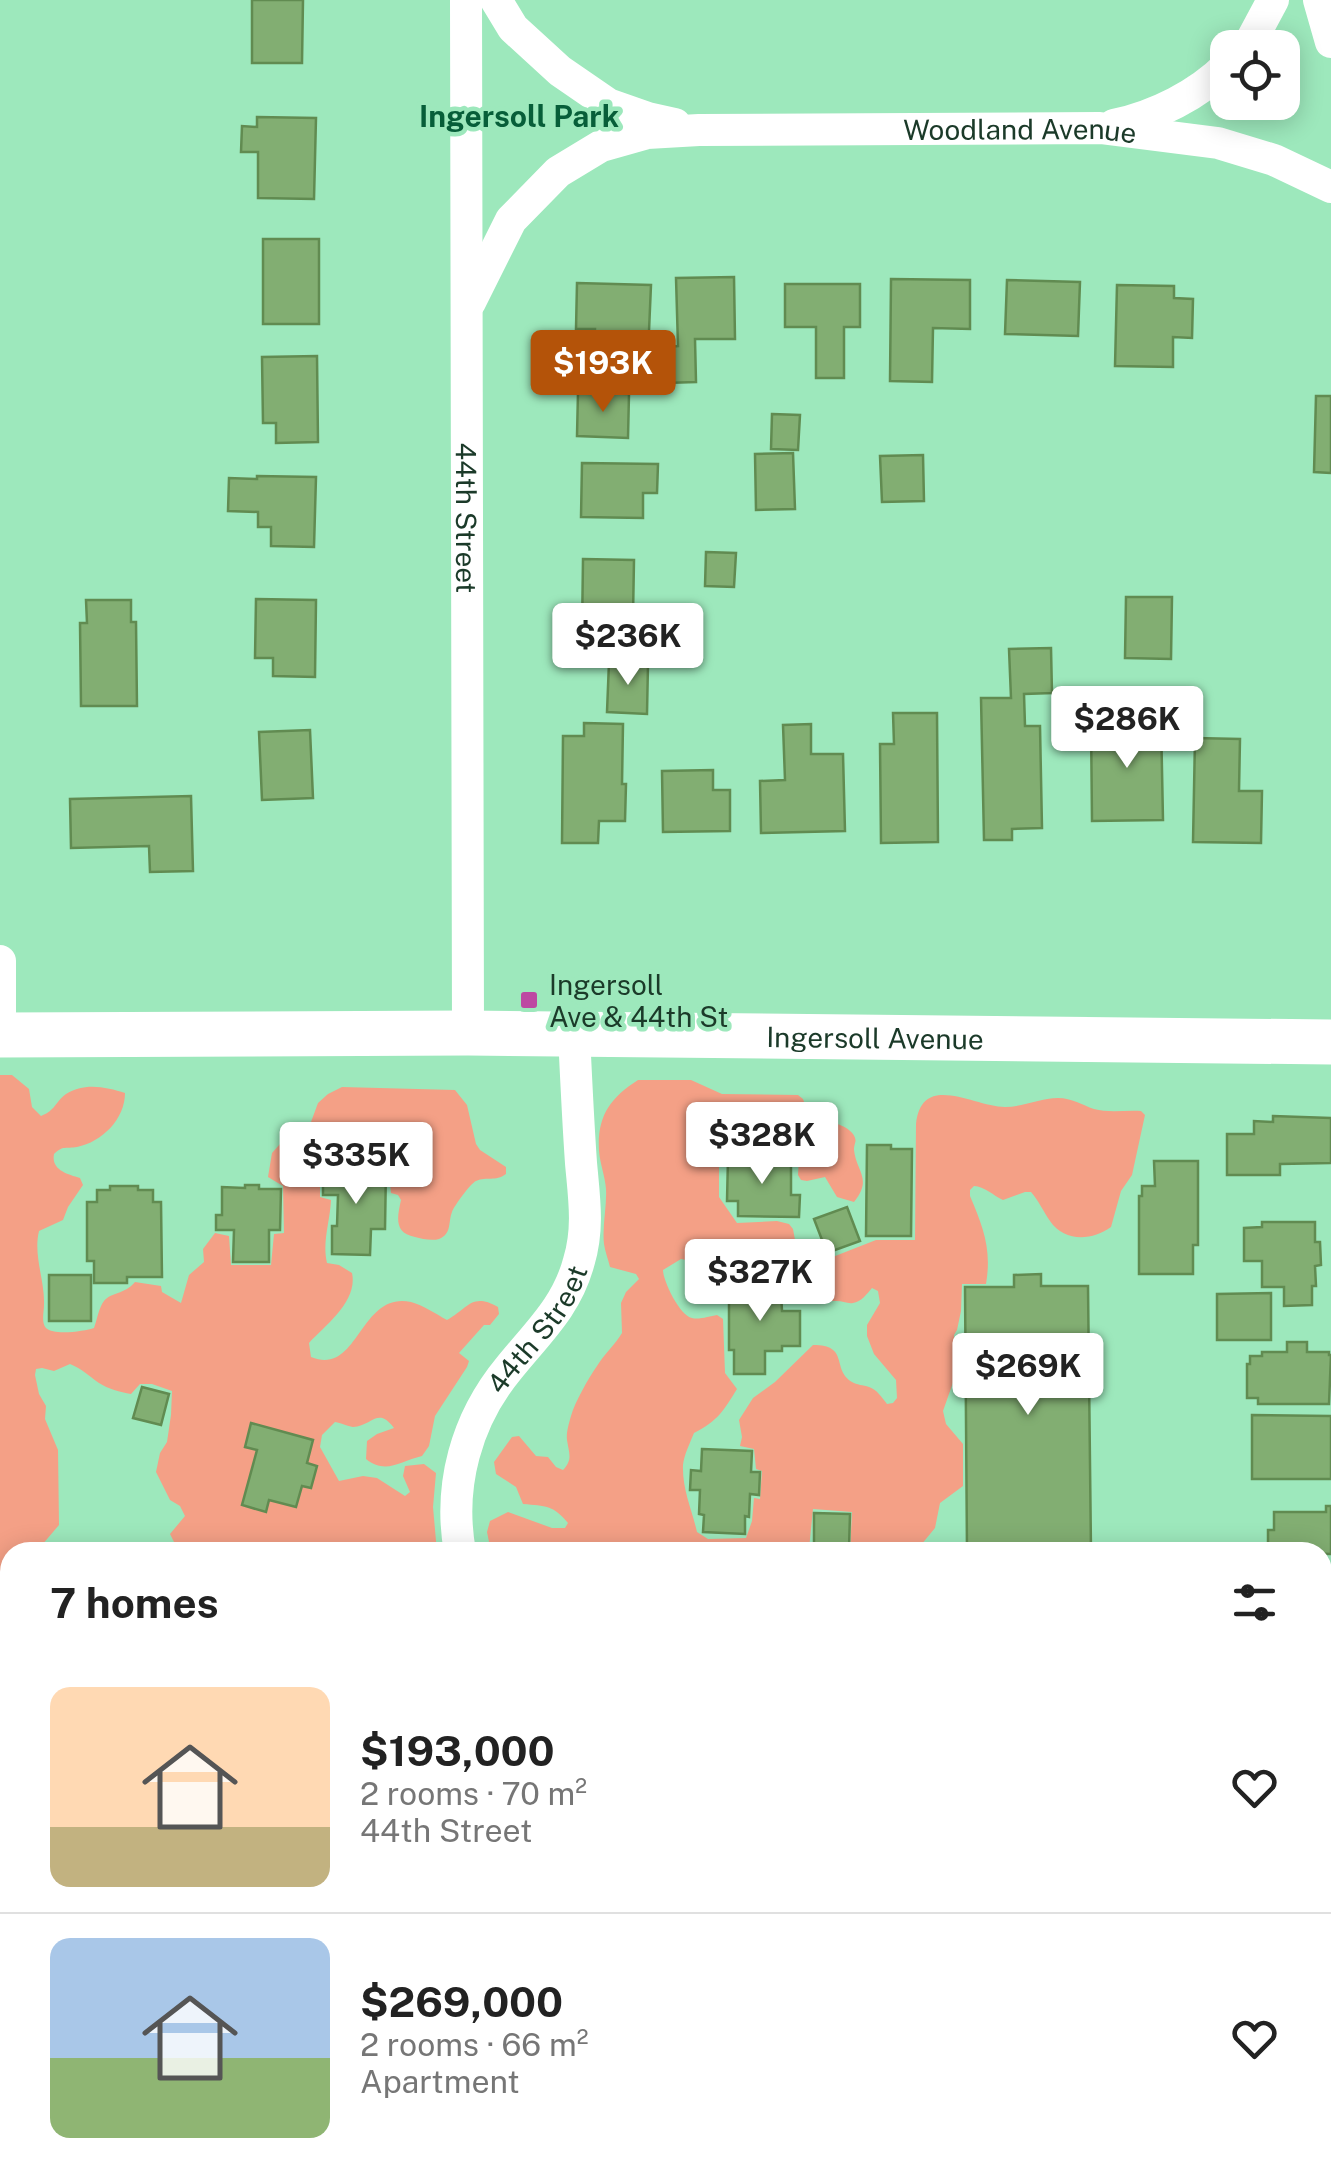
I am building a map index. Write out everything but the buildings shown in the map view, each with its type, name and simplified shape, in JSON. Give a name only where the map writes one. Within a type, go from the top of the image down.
[{"type":"main road","name":"Ingersoll Avenue","points":[[0,1035],[468,1033],[1331,1042]]},
{"type":"street","name":"44th Street","points":[[466,0],[468,1033]]},
{"type":"street","name":"Woodland Avenue","points":[[496,0],[514,28],[560,71],[608,104],[699,130]]},
{"type":"street","points":[[1256,30],[1274,0]]},
{"type":"street","points":[[1319,0],[1331,42]]},
{"type":"street","points":[[1100,128],[1130,122],[1176,103],[1210,81]]},
{"type":"street","name":"Woodland Avenue","points":[[467,308],[511,220],[558,172],[601,146],[648,132],[1100,128],[1218,143],[1274,160],[1331,187]]},
{"type":"street","points":[[0,962],[0,1035]]},
{"type":"street","name":"44th Street","points":[[459,1542],[455,1497],[473,1424],[486,1396],[559,1308],[580,1259],[586,1202],[574,1034]]},
{"type":"shaded area","points":[[0,1075],[12,1075],[29,1089],[32,1107],[41,1116],[66,1094],[80,1088],[125,1093],[121,1112],[103,1135],[54,1154],[57,1168],[80,1178],[83,1185],[63,1220],[39,1231],[44,1323],[50,1330],[62,1332],[94,1328],[104,1301],[135,1282],[161,1286],[162,1292],[181,1303],[189,1275],[204,1262],[203,1249],[215,1233],[229,1236],[231,1265],[271,1265],[274,1234],[284,1233],[283,1186],[268,1177],[272,1153],[307,1127],[318,1103],[328,1094],[342,1087],[455,1090],[467,1105],[476,1144],[506,1167],[506,1174],[474,1183],[453,1209],[446,1234],[430,1240],[408,1235],[400,1228],[401,1200],[391,1193],[388,1163],[320,1162],[320,1197],[331,1200],[327,1263],[352,1273],[353,1283],[346,1302],[309,1343],[311,1357],[327,1360],[340,1355],[380,1309],[394,1302],[416,1303],[447,1320],[476,1302],[498,1307],[499,1314],[490,1325],[484,1325],[459,1353],[469,1361],[467,1367],[435,1416],[429,1446],[422,1456],[387,1466],[366,1459],[367,1441],[394,1428],[384,1418],[353,1427],[335,1422],[322,1435],[320,1447],[339,1481],[363,1476],[377,1478],[405,1496],[410,1492],[403,1476],[405,1466],[424,1464],[436,1473],[433,1507],[436,1542],[174,1542],[170,1534],[185,1516],[180,1506],[170,1500],[156,1472],[167,1442],[172,1391],[140,1384],[131,1394],[118,1391],[70,1364],[54,1371],[36,1369],[35,1375],[46,1406],[45,1419],[58,1450],[59,1525],[45,1542],[0,1542]]},
{"type":"shaded area","points":[[638,1080],[691,1080],[722,1094],[798,1095],[809,1116],[849,1130],[856,1140],[855,1157],[863,1181],[854,1202],[837,1197],[825,1177],[801,1180],[799,1158],[783,1147],[747,1147],[722,1151],[719,1157],[719,1197],[737,1223],[789,1224],[806,1255],[805,1261],[788,1269],[760,1268],[754,1280],[728,1278],[719,1297],[709,1292],[693,1263],[681,1259],[663,1270],[673,1297],[687,1316],[698,1319],[717,1315],[723,1319],[725,1373],[737,1389],[720,1414],[694,1433],[684,1461],[684,1482],[697,1532],[708,1539],[746,1538],[754,1498],[760,1499],[762,1471],[756,1469],[754,1449],[740,1446],[739,1420],[753,1398],[813,1345],[832,1349],[852,1382],[874,1390],[887,1404],[897,1398],[896,1380],[874,1354],[867,1336],[867,1325],[880,1303],[878,1291],[872,1288],[851,1303],[808,1303],[791,1295],[793,1277],[825,1260],[876,1240],[915,1240],[916,1124],[920,1108],[928,1099],[951,1096],[1005,1107],[1063,1098],[1099,1110],[1141,1111],[1145,1115],[1132,1175],[1121,1191],[1111,1227],[1103,1232],[1087,1237],[1063,1233],[1031,1192],[1003,1200],[978,1186],[970,1190],[985,1238],[988,1271],[986,1284],[962,1284],[961,1311],[954,1335],[956,1374],[943,1411],[946,1424],[963,1444],[963,1486],[940,1503],[935,1528],[923,1542],[850,1542],[852,1512],[813,1509],[810,1542],[489,1542],[490,1521],[508,1512],[552,1528],[565,1528],[568,1523],[548,1508],[523,1504],[516,1487],[496,1474],[494,1462],[512,1437],[519,1436],[536,1456],[548,1457],[563,1470],[569,1459],[567,1434],[575,1404],[593,1371],[622,1333],[621,1303],[639,1279],[636,1274],[610,1267],[604,1244],[606,1189],[599,1139],[607,1109]]},
{"type":"place","name":"Ingersoll Ave & 44th St","points":[[529,1000]]},
{"type":"district","name":"Ingersoll Park","points":[[519,116]]}]
